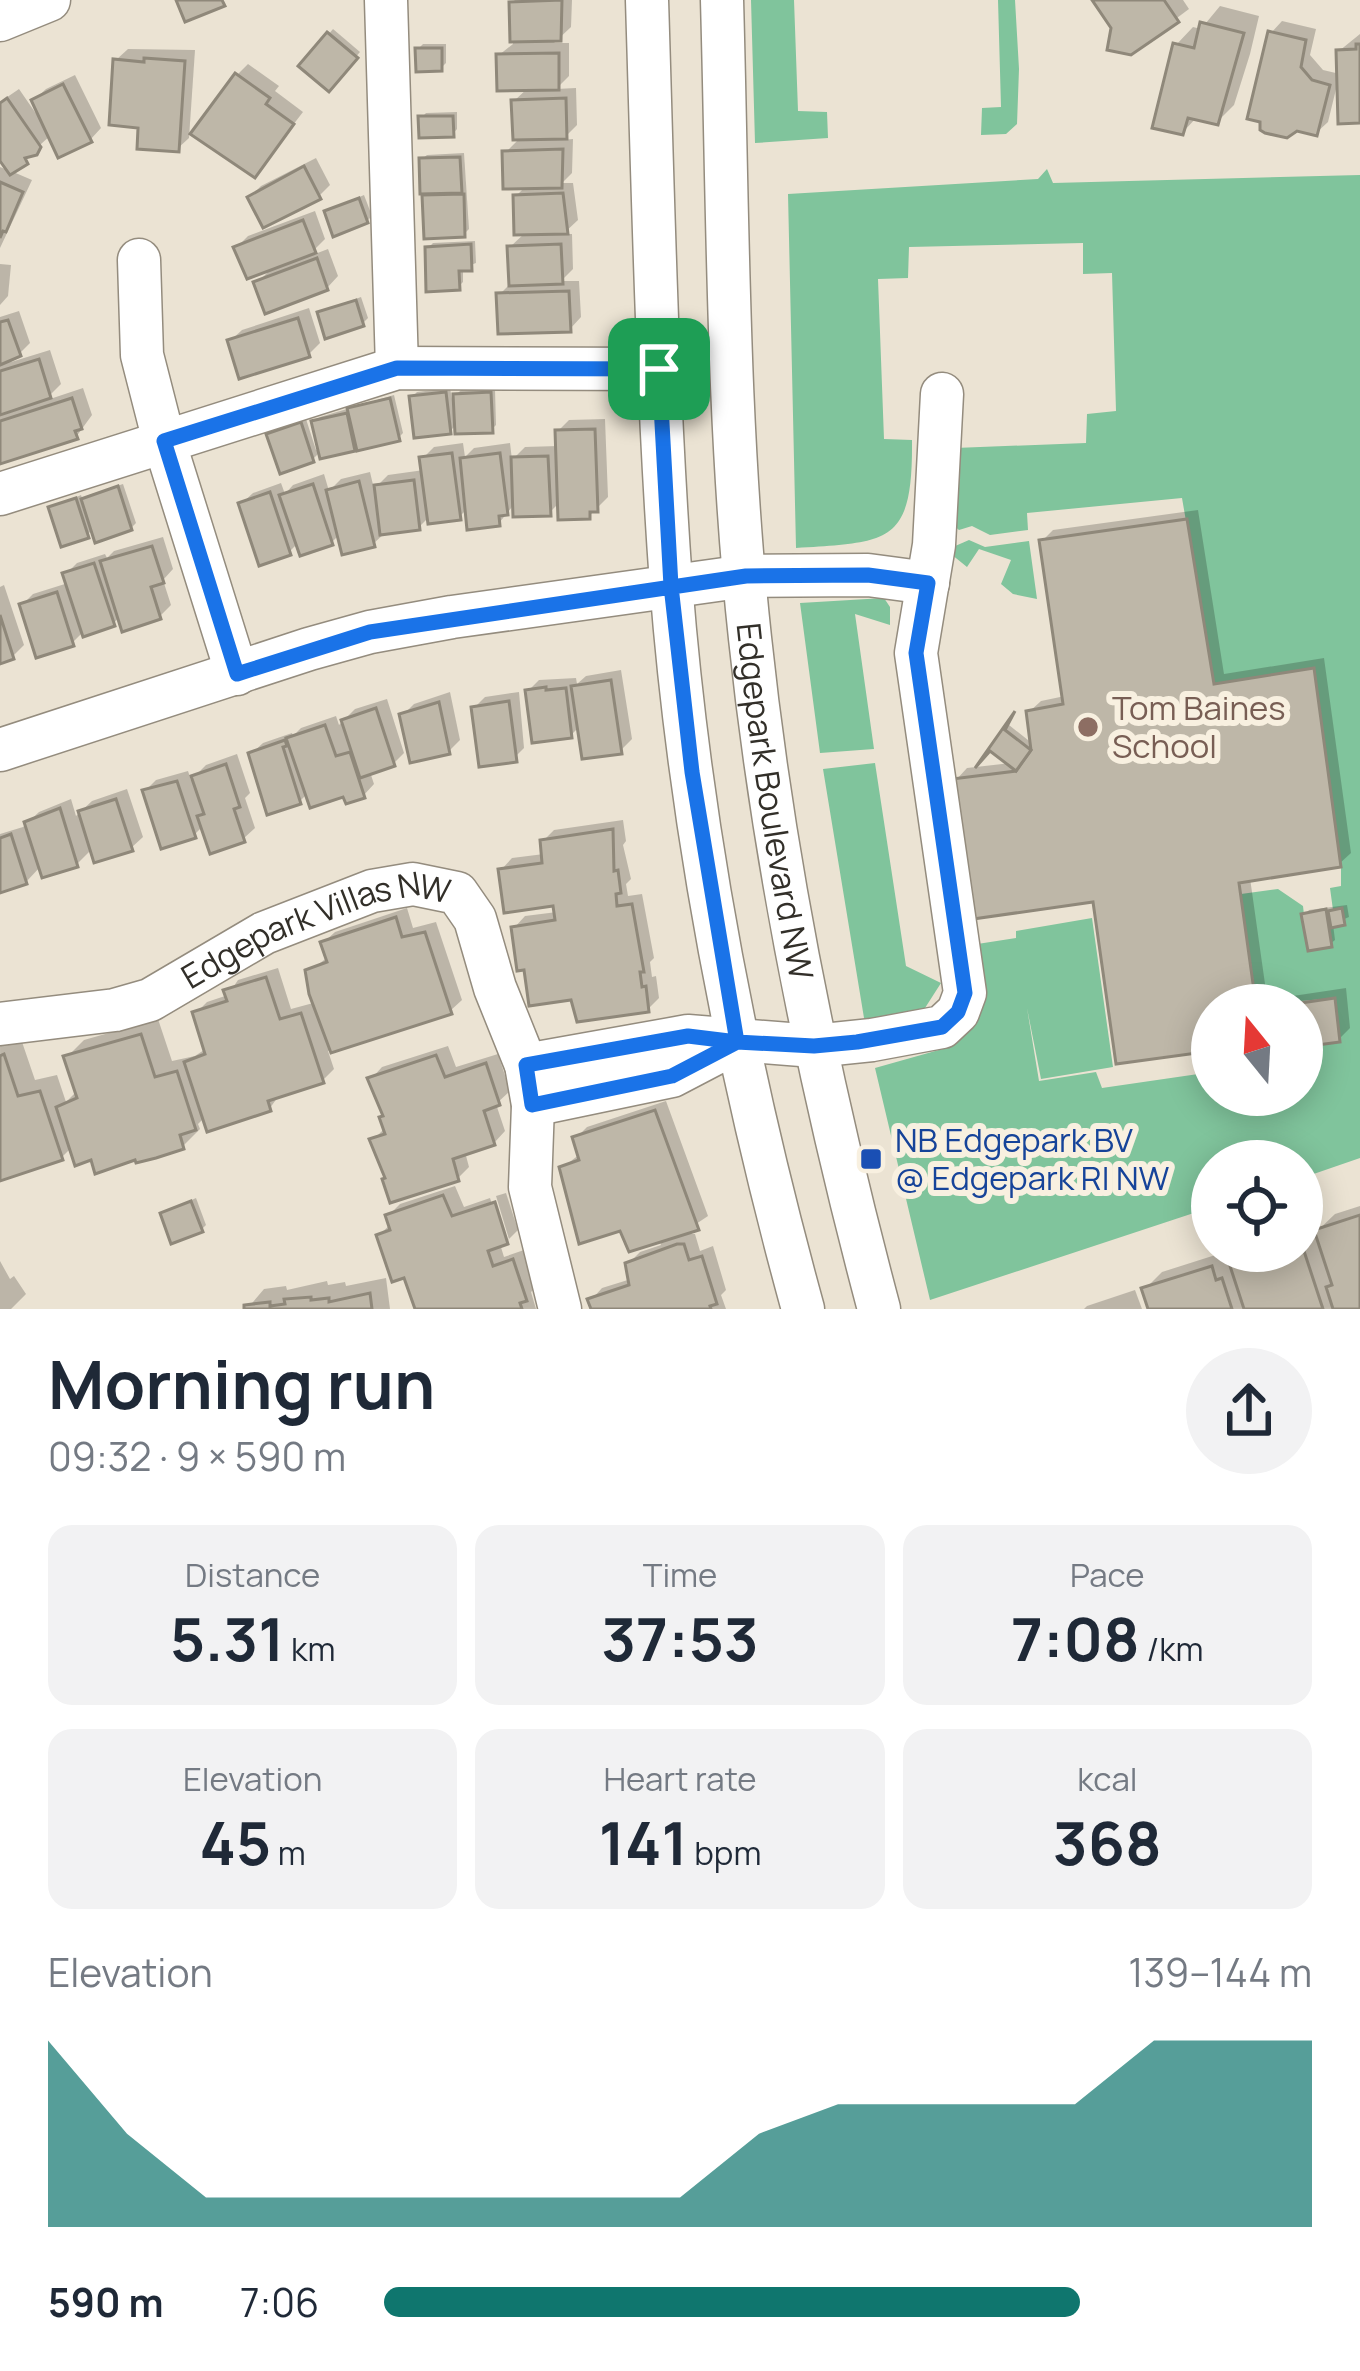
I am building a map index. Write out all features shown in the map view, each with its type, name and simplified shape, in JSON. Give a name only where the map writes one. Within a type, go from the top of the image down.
[{"type":"street","points":[[0,20],[49,0]]},
{"type":"street","points":[[386,0],[397,368]]},
{"type":"street","points":[[647,0],[671,586],[692,772],[737,1042],[803,1309]]},
{"type":"street","name":"Edgepark Boulevard NW","points":[[722,0],[738,478],[749,633],[814,1046],[878,1309]]},
{"type":"street","points":[[139,260],[142,355],[237,674]]},
{"type":"street","points":[[0,494],[397,368],[659,369]]},
{"type":"street","points":[[529,1085],[672,1076],[737,1042],[814,1046],[857,1042],[942,1027],[958,1012],[965,993],[916,653],[935,533],[942,394]]},
{"type":"street","points":[[0,750],[370,632],[746,576],[868,575],[928,583]]},
{"type":"street","name":"Edgepark Villas NW","points":[[0,1024],[116,1010],[150,1000],[264,933],[372,890],[413,884],[457,893],[476,919],[529,1085],[530,1187],[560,1309]]},
{"type":"green space","points":[[751,0],[794,0],[798,111],[827,112],[828,138],[755,143]]},
{"type":"green space","points":[[998,0],[1015,0],[1017,124],[1006,134],[981,135],[982,108],[1001,107]]},
{"type":"green space","points":[[1047,169],[1053,183],[1360,175],[1360,1158],[1323,1171],[1323,1140],[1191,1140],[1191,1214],[930,1300],[875,1068],[953,1046],[975,1023],[971,945],[1016,938],[1016,931],[1092,918],[1113,1067],[1041,1079],[1027,1008],[1039,1081],[1096,1072],[1102,1088],[1191,1075],[1191,1116],[1323,1116],[1323,1044],[1340,1041],[1334,998],[1323,999],[1323,984],[1254,984],[1241,894],[1278,889],[1303,906],[1308,950],[1331,947],[1329,927],[1345,924],[1342,909],[1333,910],[1330,888],[1341,886],[1341,867],[1314,668],[1214,684],[1182,498],[1027,513],[1028,530],[990,535],[972,526],[959,530],[952,524],[955,448],[1086,443],[1087,414],[1116,411],[1112,273],[1083,274],[1083,243],[909,247],[908,278],[878,279],[884,439],[912,440],[908,500],[890,531],[874,539],[796,548],[788,194],[1038,179]]},
{"type":"green space","points":[[969,540],[985,547],[1029,541],[1037,599],[1013,594],[1001,584],[1011,560],[979,549],[967,567],[946,550]]},
{"type":"green space","points":[[884,598],[890,607],[890,625],[855,614],[874,749],[820,753],[800,603]]},
{"type":"green space","points":[[875,763],[906,966],[941,983],[925,1008],[865,1024],[823,769]]},
{"type":"building","points":[[176,0],[222,0],[225,6],[185,22]]},
{"type":"building","points":[[562,0],[561,41],[510,42],[509,2]]},
{"type":"building","points":[[1092,0],[1164,0],[1179,22],[1131,55],[1107,50],[1111,28]]},
{"type":"building","points":[[1200,22],[1244,33],[1218,125],[1188,118],[1183,135],[1152,128],[1173,43],[1194,48]]},
{"type":"building","points":[[1268,31],[1306,40],[1301,67],[1312,80],[1330,85],[1317,136],[1297,131],[1287,138],[1265,133],[1260,122],[1247,119]]},
{"type":"building","points":[[327,32],[358,58],[329,92],[298,66]]},
{"type":"building","points":[[1360,44],[1360,123],[1338,124],[1336,50],[1356,49]]},
{"type":"building","points":[[415,48],[442,48],[442,71],[416,72]]},
{"type":"building","points":[[559,53],[559,90],[497,91],[496,54]]},
{"type":"building","points":[[144,58],[185,61],[179,152],[137,149],[138,128],[109,125],[113,59],[144,62]]},
{"type":"building","points":[[235,73],[270,98],[266,104],[294,124],[255,178],[190,134]]},
{"type":"building","points":[[63,84],[92,142],[58,158],[31,100]]},
{"type":"building","points":[[7,98],[41,147],[37,155],[25,158],[28,164],[10,175],[0,161],[0,103]]},
{"type":"building","points":[[566,98],[567,139],[513,140],[511,100]]},
{"type":"building","points":[[418,116],[453,116],[454,137],[419,138]]},
{"type":"building","points":[[563,149],[562,188],[503,189],[502,151]]},
{"type":"building","points":[[460,157],[462,193],[420,194],[419,158]]},
{"type":"building","points":[[304,166],[321,199],[263,228],[247,197]]},
{"type":"building","points":[[0,182],[23,192],[0,238]]},
{"type":"building","points":[[563,193],[568,234],[514,235],[513,195]]},
{"type":"building","points":[[464,194],[465,237],[424,239],[422,195]]},
{"type":"building","points":[[359,198],[368,223],[333,237],[324,211]]},
{"type":"building","points":[[303,220],[316,253],[247,279],[233,247]]},
{"type":"building","points":[[471,244],[472,271],[459,271],[460,290],[426,292],[425,247]]},
{"type":"building","points":[[561,244],[563,284],[509,286],[507,246]]},
{"type":"building","points":[[317,258],[328,290],[265,314],[253,282]]},
{"type":"building","points":[[569,291],[571,332],[498,334],[496,293]]},
{"type":"building","points":[[356,300],[364,326],[325,339],[317,312]]},
{"type":"building","points":[[298,318],[310,357],[239,379],[227,340]]},
{"type":"building","points":[[8,320],[21,356],[0,365],[0,322]]},
{"type":"building","points":[[39,359],[51,398],[0,415],[0,371]]},
{"type":"building","points":[[446,392],[451,434],[414,438],[409,396]]},
{"type":"building","points":[[491,392],[493,433],[455,434],[453,394]]},
{"type":"building","points":[[72,398],[82,429],[75,431],[78,439],[0,464],[0,421]]},
{"type":"building","points":[[390,398],[400,441],[357,451],[347,408]]},
{"type":"building","points":[[347,413],[355,451],[320,459],[311,421]]},
{"type":"building","points":[[301,422],[314,462],[280,474],[266,434]]},
{"type":"building","points":[[595,429],[598,512],[590,512],[590,519],[558,520],[555,430]]},
{"type":"building","points":[[452,453],[461,520],[428,524],[419,457]]},
{"type":"building","points":[[500,453],[508,515],[499,516],[500,526],[467,530],[460,458]]},
{"type":"building","points":[[548,456],[551,516],[513,517],[511,457]]},
{"type":"building","points":[[414,480],[420,530],[380,535],[374,485]]},
{"type":"building","points":[[359,481],[375,547],[342,555],[326,490]]},
{"type":"building","points":[[313,484],[333,545],[300,556],[279,495]]},
{"type":"building","points":[[118,486],[132,530],[95,543],[81,499]]},
{"type":"building","points":[[270,492],[291,555],[259,566],[238,503]]},
{"type":"building","points":[[76,498],[89,538],[61,547],[48,507]]},
{"type":"building","points":[[1187,519],[1214,684],[1314,668],[1341,867],[1239,883],[1253,984],[1191,984],[1191,1054],[1116,1064],[1093,902],[973,919],[952,779],[1016,771],[1031,750],[1026,711],[1063,704],[1039,540]]},
{"type":"building","points":[[152,546],[164,583],[151,587],[161,619],[122,632],[100,561]]},
{"type":"building","points":[[94,563],[115,626],[83,637],[62,573]]},
{"type":"building","points":[[57,592],[74,646],[36,658],[19,604]]},
{"type":"building","points":[[0,615],[14,659],[0,664]]},
{"type":"building","points":[[611,680],[622,754],[582,759],[571,686]]},
{"type":"building","points":[[566,688],[572,738],[532,743],[525,690]]},
{"type":"building","points":[[509,701],[517,762],[479,767],[471,707]]},
{"type":"building","points":[[439,702],[450,754],[410,763],[399,714]]},
{"type":"building","points":[[376,708],[395,766],[360,778],[341,720]]},
{"type":"building","points":[[1015,711],[1005,730],[1031,750],[1016,771],[990,751],[975,768]]},
{"type":"building","points":[[325,725],[336,756],[350,752],[365,798],[346,804],[343,797],[310,808],[286,738]]},
{"type":"building","points":[[285,740],[283,747],[301,804],[267,815],[248,753]]},
{"type":"building","points":[[226,764],[245,842],[210,854],[197,816],[204,814],[191,776]]},
{"type":"building","points":[[177,781],[196,838],[161,849],[142,790]]},
{"type":"building","points":[[116,799],[133,851],[94,863],[78,811]]},
{"type":"building","points":[[60,808],[78,867],[42,878],[24,822]]},
{"type":"building","points":[[613,829],[614,871],[618,870],[621,893],[616,894],[617,906],[632,904],[649,1012],[577,1022],[571,1000],[529,1006],[524,970],[517,971],[511,927],[555,920],[553,906],[504,913],[498,869],[542,863],[540,840]]},
{"type":"building","points":[[11,834],[27,884],[0,893],[0,838]]},
{"type":"building","points":[[1342,908],[1345,925],[1331,928],[1328,911]]},
{"type":"building","points":[[1326,909],[1332,947],[1308,951],[1301,914]]},
{"type":"building","points":[[396,917],[402,937],[425,932],[452,1014],[331,1053],[305,970],[327,962],[320,942]]},
{"type":"building","points":[[266,977],[280,1019],[301,1013],[324,1083],[268,1101],[271,1111],[207,1132],[184,1062],[205,1054],[192,1012],[227,1001],[223,990]]},
{"type":"building","points":[[1335,998],[1340,1042],[1323,1044],[1323,1000]]},
{"type":"building","points":[[141,1034],[155,1077],[177,1071],[196,1130],[180,1135],[184,1149],[156,1158],[95,1174],[91,1160],[75,1166],[56,1107],[77,1098],[63,1056]]},
{"type":"building","points":[[4,1054],[18,1096],[40,1091],[63,1160],[0,1181],[0,1056]]},
{"type":"building","points":[[436,1055],[445,1077],[486,1063],[500,1105],[484,1111],[495,1145],[453,1159],[459,1181],[390,1203],[369,1139],[385,1134],[379,1117],[383,1116],[367,1078]]},
{"type":"building","points":[[655,1110],[699,1230],[629,1252],[620,1231],[579,1244],[559,1167],[579,1160],[572,1137]]},
{"type":"building","points":[[443,1195],[452,1216],[495,1202],[508,1244],[488,1251],[493,1266],[513,1259],[527,1301],[520,1303],[522,1309],[415,1309],[404,1278],[392,1282],[376,1235],[390,1230],[385,1215]]},
{"type":"building","points":[[191,1201],[203,1232],[171,1244],[160,1213]]},
{"type":"building","points":[[1360,1215],[1360,1309],[1333,1309],[1326,1287],[1332,1285],[1323,1258],[1323,1227]]},
{"type":"building","points":[[684,1244],[689,1260],[702,1256],[717,1304],[711,1309],[591,1309],[587,1299],[629,1285],[625,1263]]},
{"type":"building","points":[[1193,1272],[1214,1272],[1216,1280],[1222,1278],[1232,1309],[1148,1309],[1141,1288]]},
{"type":"building","points":[[1232,1272],[1311,1272],[1323,1309],[1244,1309]]},
{"type":"building","points":[[370,1293],[372,1309],[244,1309],[244,1305],[285,1304],[284,1299],[329,1298],[329,1302]]},
{"type":"place","name":"Tom Baines School","points":[[1088,727]]},
{"type":"place","name":"NB Edgepark BV @ Edgepark RI NW","points":[[871,1159]]},
{"type":"route","points":[[659,369],[397,368],[164,441],[237,674],[370,632],[452,617],[627,594],[671,586],[746,576],[868,575],[928,583],[916,653],[965,993],[958,1012],[942,1027],[857,1042],[814,1046],[737,1042],[672,1076],[532,1105],[526,1065],[688,1036],[737,1042],[692,772],[671,586],[659,369]]}]
